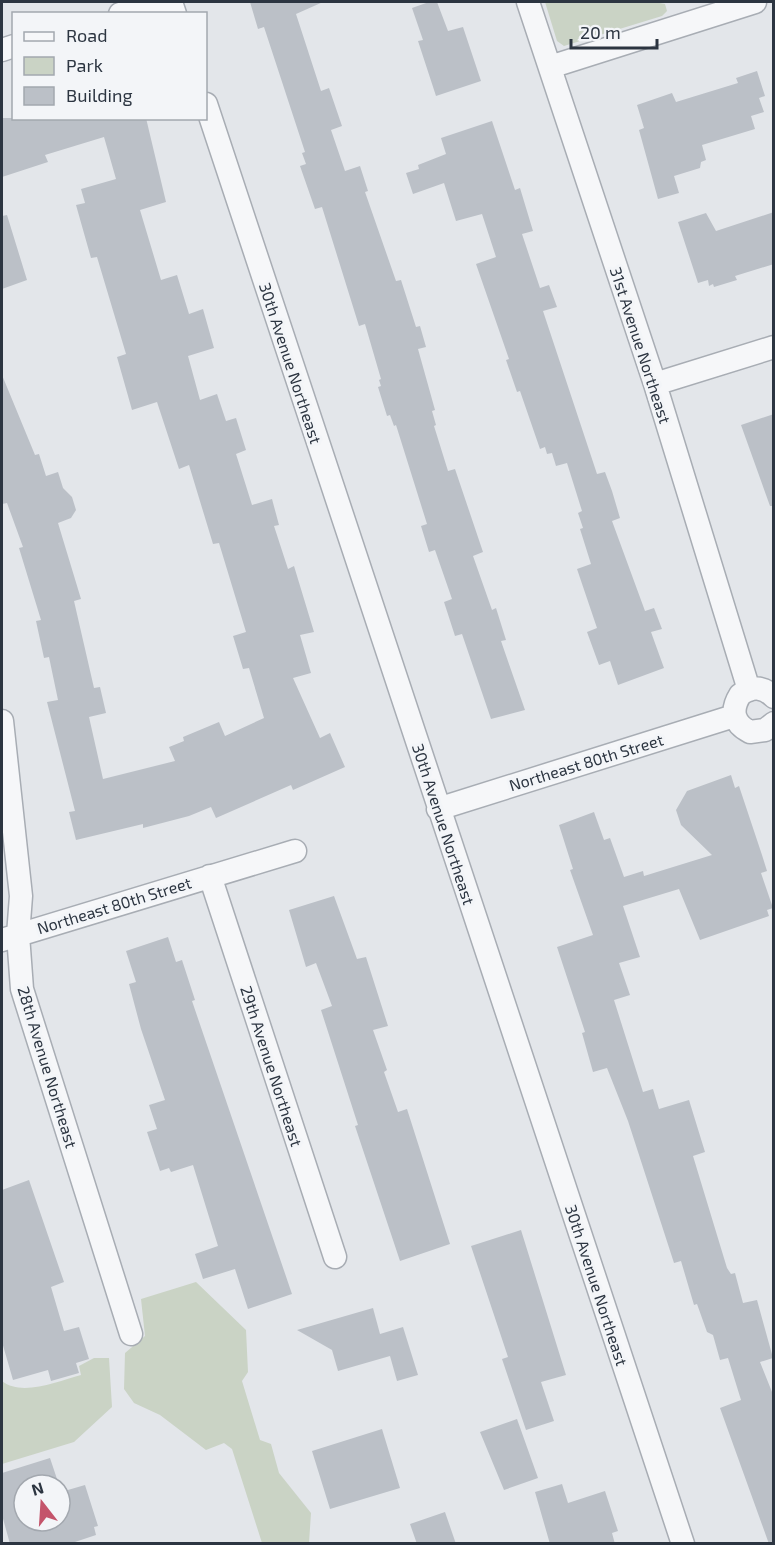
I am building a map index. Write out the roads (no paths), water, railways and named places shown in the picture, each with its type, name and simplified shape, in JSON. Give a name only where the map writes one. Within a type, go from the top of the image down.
[{"type":"street","points":[[126,12],[158,2]]},
{"type":"street","name":"31st Avenue Northeast","points":[[528,2],[655,384],[749,690]]},
{"type":"street","points":[[550,67],[755,2]]},
{"type":"street","name":"30th Avenue Northeast","points":[[207,107],[683,1544]]},
{"type":"street","points":[[655,384],[774,347]]},
{"type":"street","points":[[773,727],[750,732],[743,728],[734,716],[736,701],[749,690],[765,690],[774,697]]},
{"type":"street","name":"Northeast 80th Street","points":[[438,809],[734,716]]},
{"type":"street","name":"28th Avenue Northeast","points":[[2,721],[21,896],[10,937],[22,989],[131,1334]]},
{"type":"street","name":"Northeast 80th Street","points":[[10,937],[295,851]]},
{"type":"street","name":"29th Avenue Northeast","points":[[210,876],[334,1257]]}]
